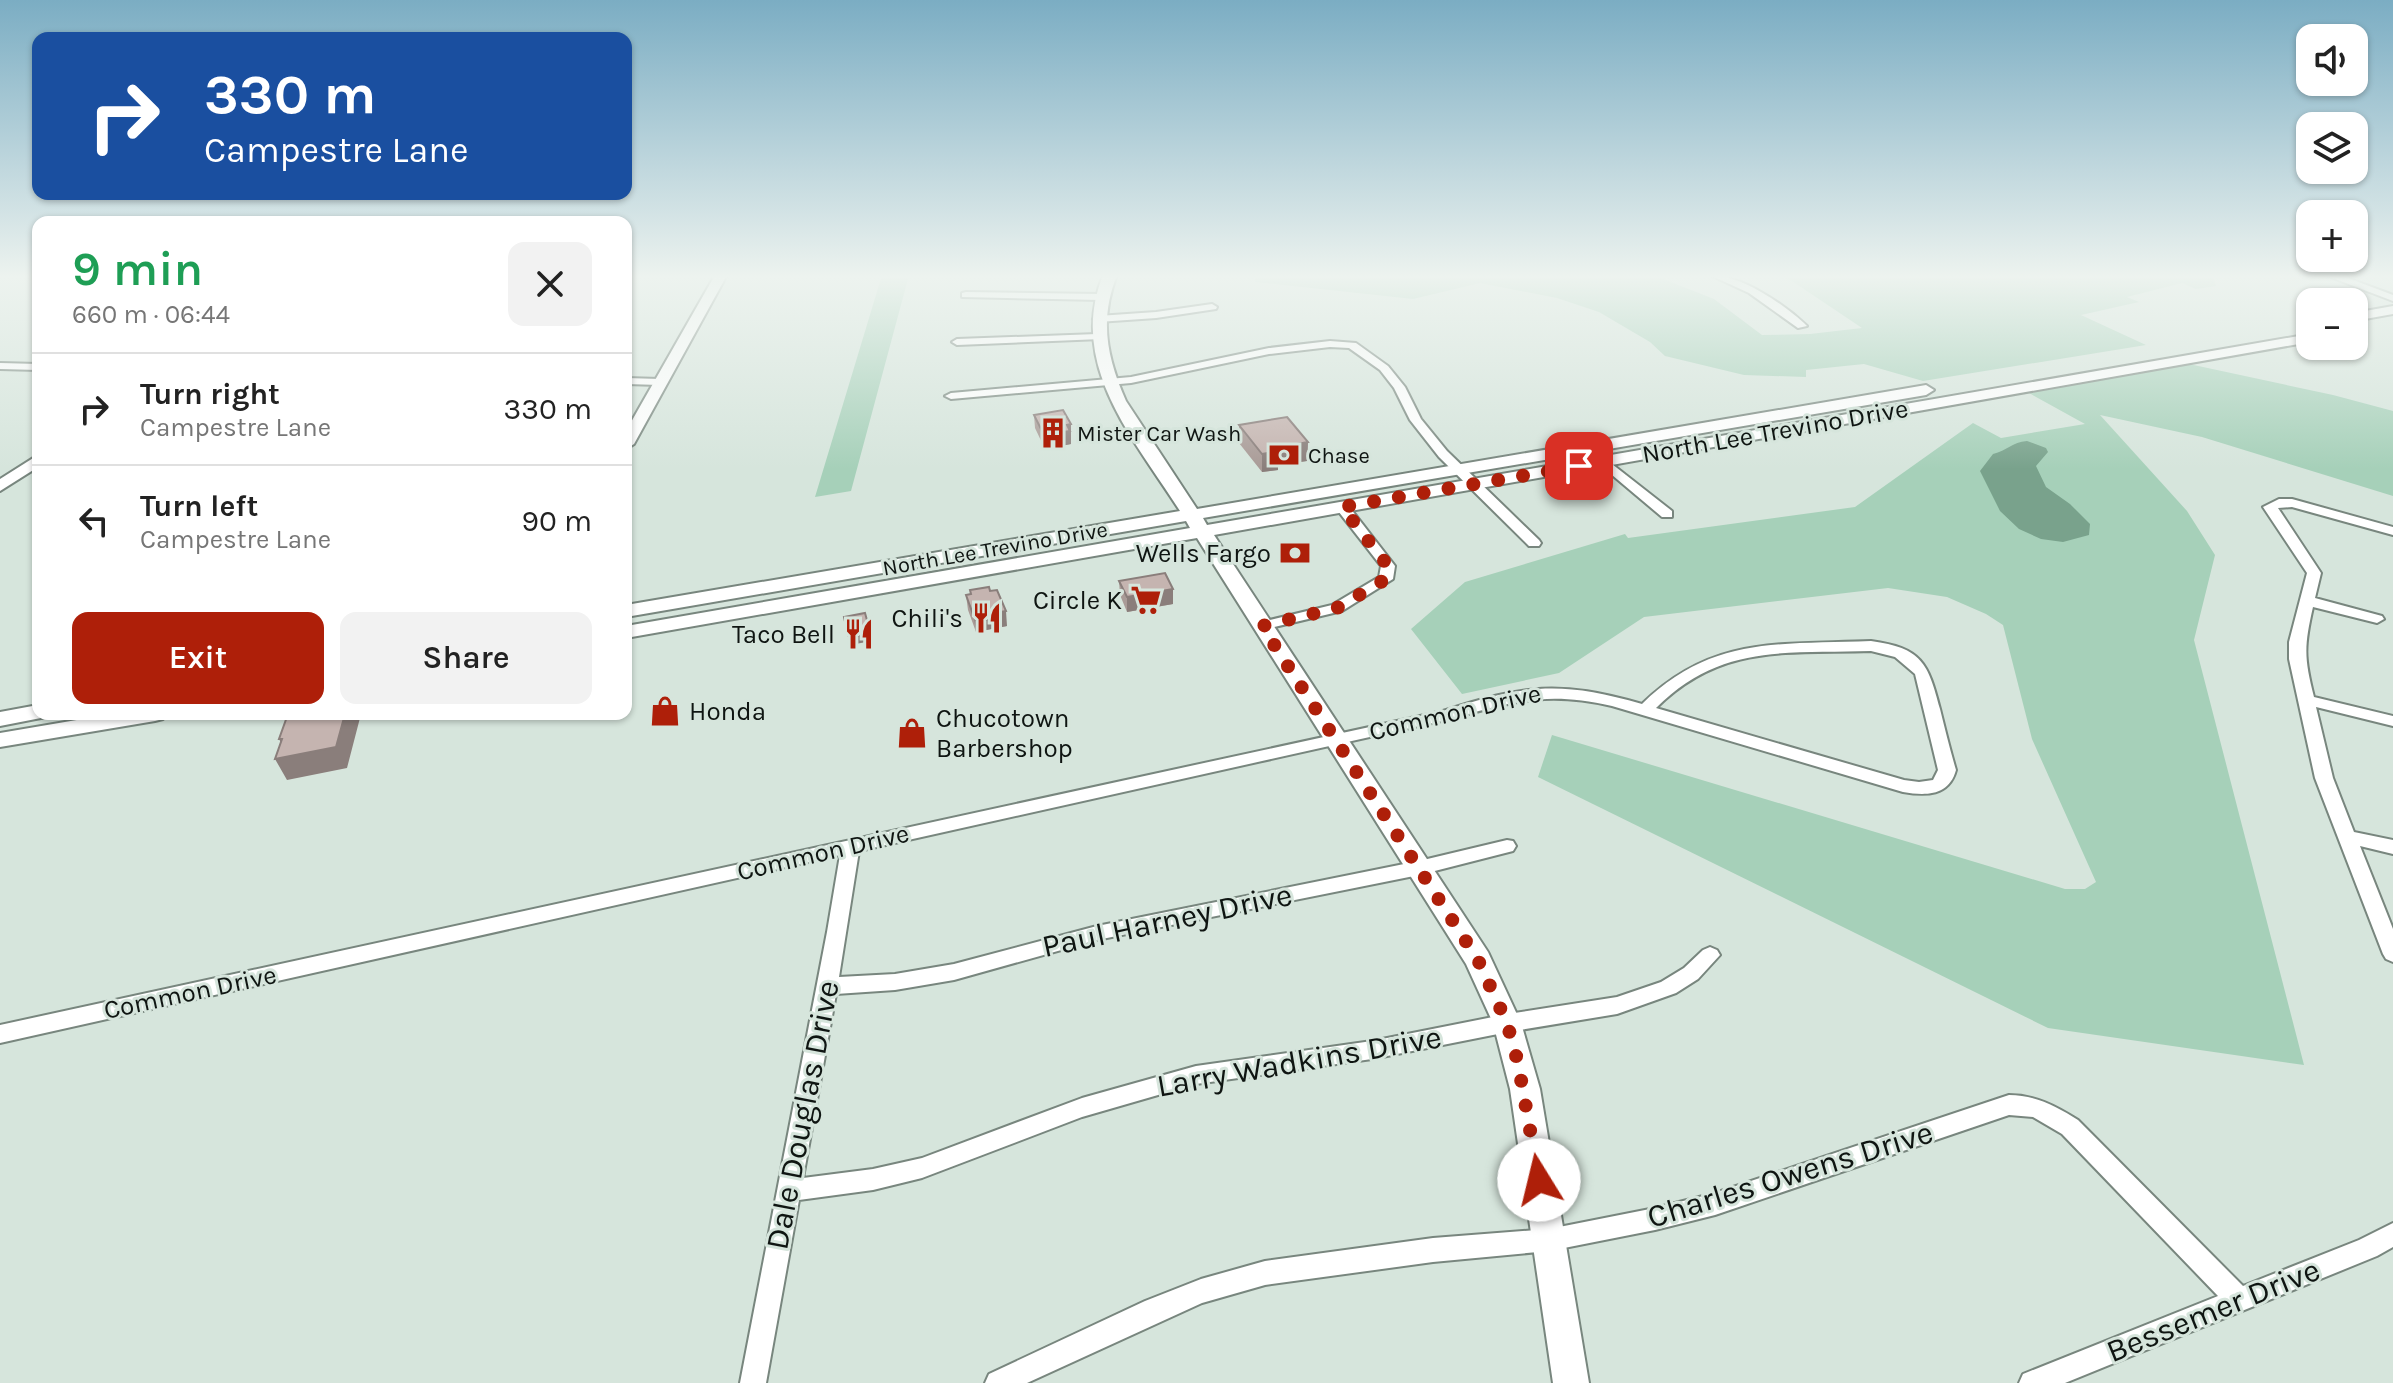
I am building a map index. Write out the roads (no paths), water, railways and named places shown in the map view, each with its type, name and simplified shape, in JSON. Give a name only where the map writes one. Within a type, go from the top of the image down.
[{"type":"main road","points":[[1105,340],[1109,381],[1118,401],[1478,960],[1507,1023],[1525,1089],[1571,1383]]},
{"type":"main road","name":"North Lee Trevino Drive","points":[[632,610],[872,579],[1196,524],[1459,469],[2219,340]]},
{"type":"main road","name":"North Lee Trevino Drive","points":[[1196,524],[1342,507],[2296,340]]},
{"type":"main road","name":"North Lee Trevino Drive","points":[[632,631],[872,579]]},
{"type":"main road","points":[[0,719],[32,713]]},
{"type":"main road","points":[[0,740],[119,720]]},
{"type":"street","points":[[632,433],[684,340]]},
{"type":"street","points":[[957,342],[967,340]]},
{"type":"street","points":[[951,396],[1152,376],[1280,349],[1330,344],[1357,346],[1384,368],[1425,433],[1534,543]]},
{"type":"street","points":[[0,366],[32,367]]},
{"type":"street","points":[[632,381],[660,382]]},
{"type":"street","points":[[1603,461],[1667,514]]},
{"type":"street","points":[[0,486],[32,464]]},
{"type":"street","points":[[2393,531],[2284,502],[2271,505],[2269,510],[2314,573],[2297,642],[2297,659],[2317,755],[2393,954]]},
{"type":"street","points":[[1262,626],[1337,608],[1386,579],[1388,566],[1342,507]]},
{"type":"street","points":[[2308,601],[2377,619]]},
{"type":"street","name":"Common Drive","points":[[0,1034],[1336,740],[1533,691],[1571,691],[1645,710],[1903,786],[1922,789],[1937,786],[1947,776],[1923,673],[1908,658],[1882,647],[1757,651],[1721,657],[1680,676],[1660,692],[1645,710]]},
{"type":"street","points":[[2307,700],[2393,721]]},
{"type":"street","points":[[2346,837],[2393,847]]},
{"type":"street","name":"Paul Harney Drive","points":[[827,986],[895,982],[954,972],[1097,933],[1419,868],[1507,846]]},
{"type":"street","name":"Dale Douglas Drive","points":[[753,1383],[791,1190],[850,848]]},
{"type":"street","name":"Larry Wadkins Drive","points":[[791,1190],[847,1185],[924,1168],[1092,1103],[1176,1079],[1236,1067],[1355,1053],[1603,1008],[1645,997],[1680,982],[1700,968],[1710,955]]},
{"type":"street","name":"Charles Owens Drive","points":[[998,1383],[1159,1308],[1201,1291],[1265,1273],[1433,1250],[1549,1240],[1715,1204],[2009,1105],[2023,1104],[2048,1112],[2083,1138],[2239,1299]]},
{"type":"street","name":"Bessemer Drive","points":[[2032,1383],[2368,1248],[2393,1234]]},
{"type":"place","name":"Mister Car Wash","points":[[1053,433]]},
{"type":"place","name":"Chase","points":[[1284,455]]},
{"type":"place","name":"Wells Fargo","points":[[1295,553]]},
{"type":"place","name":"Circle K","points":[[1146,600]]},
{"type":"place","name":"Chili's","points":[[987,618]]},
{"type":"place","name":"Taco Bell","points":[[859,634]]},
{"type":"place","name":"Honda","points":[[665,711]]},
{"type":"place","name":"Chucotown Barbershop","points":[[912,733]]}]
